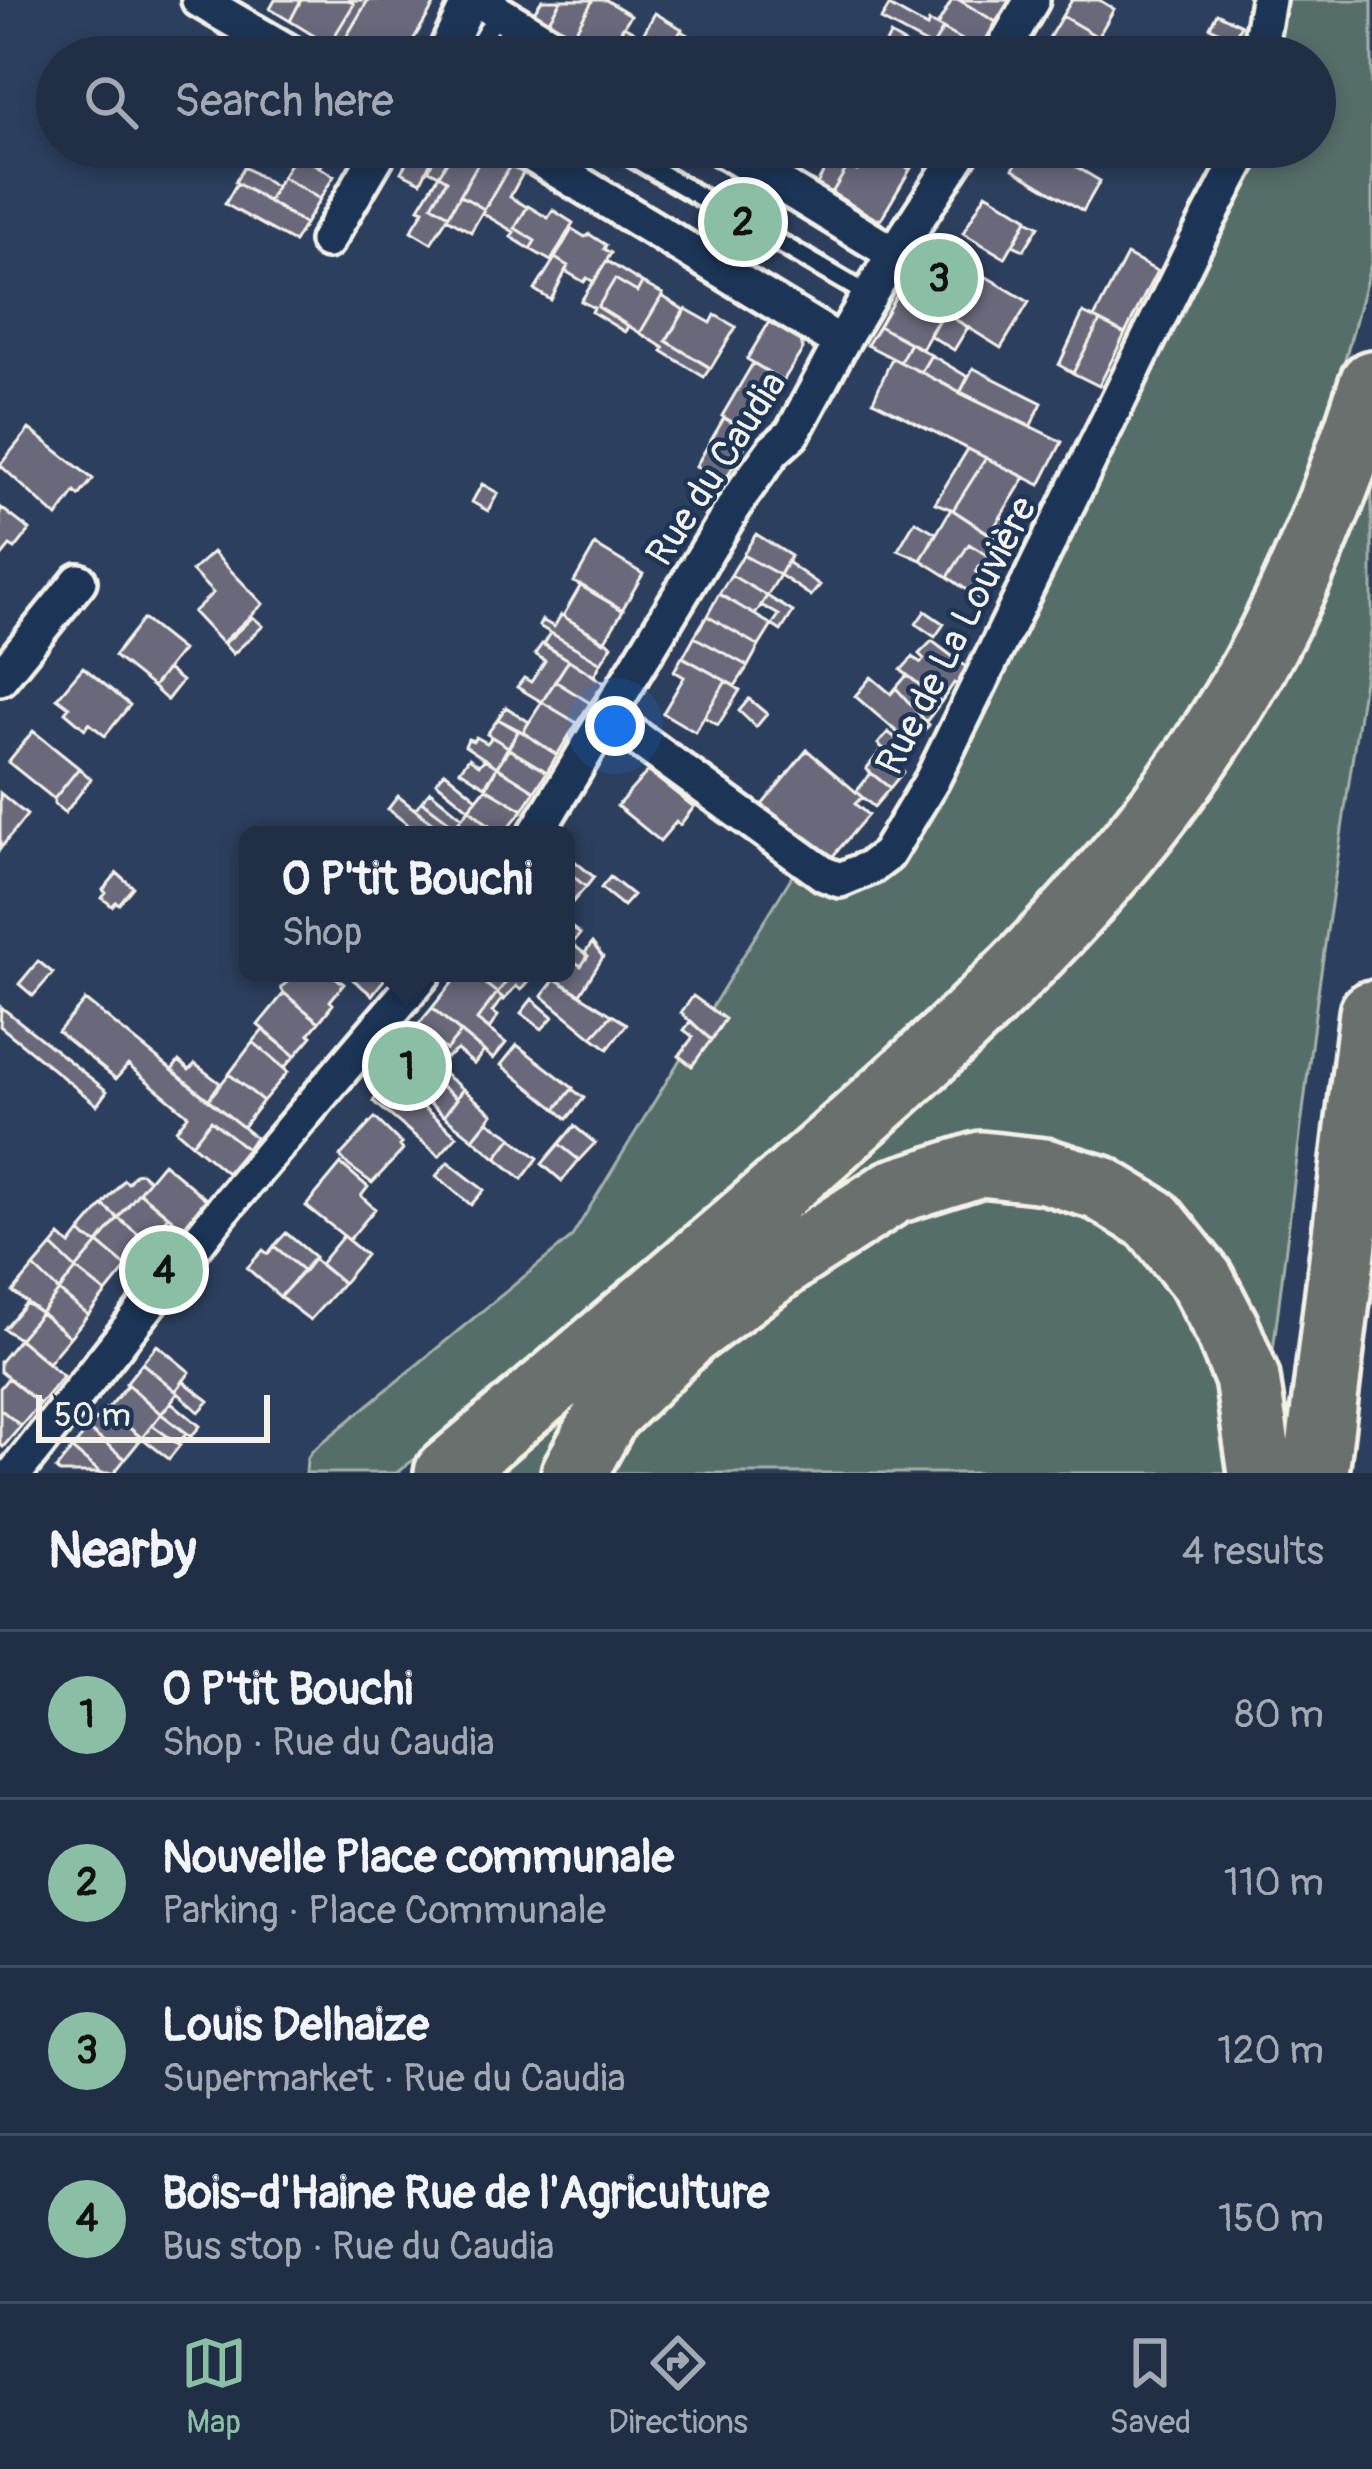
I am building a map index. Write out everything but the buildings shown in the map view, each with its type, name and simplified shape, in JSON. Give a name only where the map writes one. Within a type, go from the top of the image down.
[{"type":"highway","points":[[447,1473],[881,1100],[1000,989],[1088,896],[1202,748],[1252,669],[1305,564],[1372,383]]},
{"type":"highway","points":[[1316,1473],[1372,1013]]},
{"type":"highway","points":[[574,1473],[607,1414],[690,1333],[797,1254],[893,1192],[981,1164],[1045,1172],[1100,1188],[1153,1220],[1202,1281],[1227,1329],[1247,1378],[1261,1473]]},
{"type":"street","points":[[1011,36],[1032,0]]},
{"type":"street","points":[[1262,36],[1268,0]]},
{"type":"street","points":[[214,4],[264,36]]},
{"type":"street","points":[[458,36],[482,4],[536,36]]},
{"type":"street","points":[[326,241],[369,168]]},
{"type":"street","points":[[554,168],[841,343]]},
{"type":"street","points":[[753,168],[894,254]]},
{"type":"street","name":"Rue du Caudia","points":[[541,826],[741,495],[772,452],[793,434],[841,343],[950,168]]},
{"type":"street","name":"Rue de La Louvière","points":[[608,717],[824,874],[840,880],[887,855],[932,781],[1235,168]]},
{"type":"street","points":[[0,678],[79,580]]},
{"type":"street","points":[[15,1473],[225,1207],[416,982]]},
{"type":"lane","points":[[475,36],[482,4]]},
{"type":"lane","points":[[651,168],[870,296]]},
{"type":"green space","points":[[1269,0],[1372,0],[1372,260],[1336,393],[1274,555],[1222,663],[1170,746],[1015,934],[941,1006],[424,1452],[396,1473],[306,1473],[312,1451],[571,1238],[803,858],[871,867],[1232,168],[1336,168],[1336,36],[1263,36]]},
{"type":"green space","points":[[1372,431],[1372,626],[1317,999],[1269,1383],[1237,1297],[988,1146],[550,1473],[467,1473],[1022,988]]},
{"type":"green space","points":[[1027,1191],[1122,1229],[1160,1267],[1218,1377],[1230,1473],[592,1473],[705,1346],[913,1203]]},
{"type":"place","name":"Nouvelle Place communale","points":[[743,222]]},
{"type":"place","name":"Louis Delhaize","points":[[939,278]]},
{"type":"place","name":"O P'tit Bouchi","points":[[407,1066]]},
{"type":"place","name":"Bois-d'Haine Rue de l'Agriculture","points":[[164,1270]]}]
